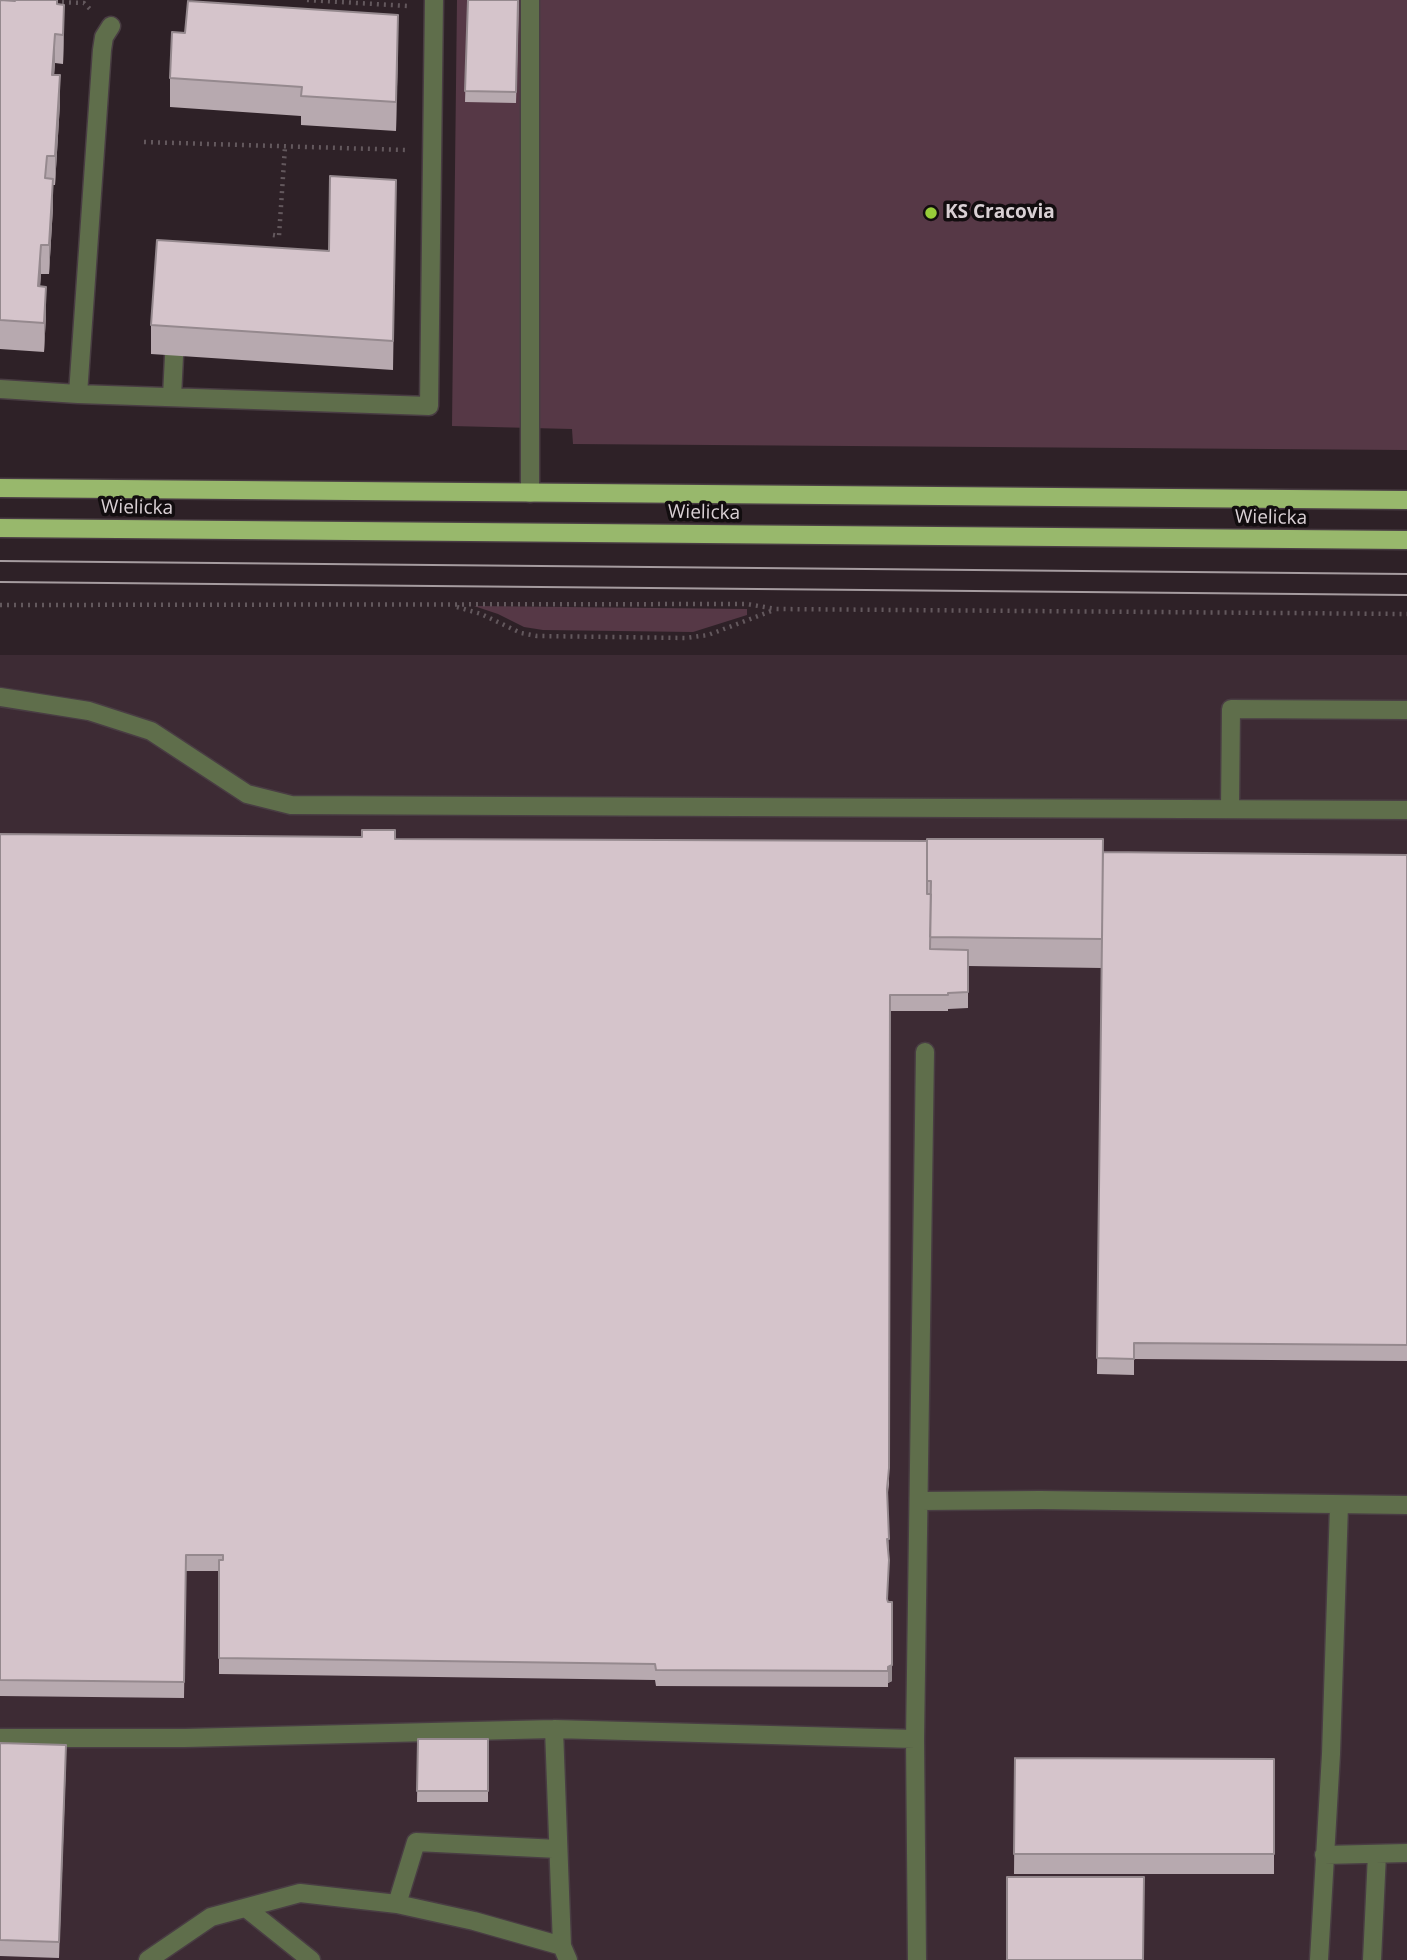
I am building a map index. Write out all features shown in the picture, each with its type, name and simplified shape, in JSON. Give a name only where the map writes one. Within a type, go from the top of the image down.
[{"type":"main road","name":"Wielicka","points":[[0,488],[1407,500]]},
{"type":"main road","name":"Wielicka","points":[[0,528],[1407,540]]},
{"type":"lane","points":[[530,0],[530,493]]},
{"type":"lane","points":[[0,389],[429,406],[434,4]]},
{"type":"lane","points":[[78,394],[102,50],[104,37],[111,26]]},
{"type":"lane","points":[[172,397],[174,356]]},
{"type":"lane","points":[[0,697],[89,710],[151,731],[247,794],[291,805],[1407,810]]},
{"type":"lane","points":[[1230,809],[1231,709],[1407,710]]},
{"type":"lane","points":[[917,1960],[915,1739],[925,1052]]},
{"type":"lane","points":[[920,1501],[1407,1505]]},
{"type":"lane","points":[[1319,1960],[1331,1754],[1339,1505]]},
{"type":"lane","points":[[0,1738],[185,1738],[554,1730],[915,1739]]},
{"type":"lane","points":[[148,1960],[211,1917],[300,1893],[397,1904],[474,1921],[565,1953],[554,1730]]},
{"type":"lane","points":[[397,1904],[416,1842],[558,1849]]},
{"type":"lane","points":[[1324,1855],[1407,1853]]},
{"type":"lane","points":[[1372,1960],[1377,1854]]},
{"type":"lane","points":[[246,1908],[310,1960]]},
{"type":"path","points":[[307,0],[434,4]]},
{"type":"path","points":[[43,1],[84,4],[111,26]]},
{"type":"path","points":[[144,142],[432,150]]},
{"type":"path","points":[[273,235],[279,236],[285,147]]},
{"type":"path","points":[[0,605],[747,604],[776,609],[1407,614]]},
{"type":"path","points":[[453,606],[537,636],[686,638],[708,635],[776,609]]},
{"type":"shaded area","name":"KS Cracovia","points":[[457,0],[1407,0],[1407,450],[573,444],[572,429],[452,426]]},
{"type":"shaded area","points":[[474,606],[747,609],[747,615],[693,632],[543,630],[524,627]]},
{"type":"shaded area","points":[[0,655],[1407,655],[1407,1960],[0,1960]]},
{"type":"building","points":[[0,0],[57,0],[57,4],[64,5],[63,35],[55,34],[52,75],[60,75],[55,156],[47,156],[45,178],[53,179],[49,245],[41,245],[38,286],[46,287],[44,323],[0,320]]},
{"type":"building","points":[[468,0],[518,0],[516,92],[465,91]]},
{"type":"building","points":[[188,1],[398,15],[396,102],[301,96],[302,87],[170,78],[172,32],[185,33]]},
{"type":"building","points":[[330,176],[396,180],[393,341],[151,325],[157,240],[329,251]]},
{"type":"building","points":[[362,830],[395,830],[395,839],[927,841],[927,894],[931,894],[930,949],[968,950],[968,992],[948,995],[890,995],[887,1599],[892,1602],[892,1665],[888,1667],[888,1671],[656,1670],[655,1664],[219,1658],[219,1560],[223,1560],[223,1555],[186,1555],[184,1682],[0,1680],[0,834],[362,837]]},
{"type":"building","points":[[927,839],[1103,839],[1102,939],[930,937],[931,881],[927,881]]},
{"type":"building","points":[[1103,852],[1407,855],[1407,1345],[1134,1343],[1134,1359],[1097,1358]]},
{"type":"building","points":[[418,1739],[488,1739],[488,1791],[417,1791]]},
{"type":"building","points":[[0,1743],[66,1745],[59,1942],[0,1940]]},
{"type":"building","points":[[1015,1758],[1274,1759],[1274,1854],[1014,1854]]},
{"type":"building","points":[[1007,1877],[1144,1877],[1143,1960],[1007,1960]]},
{"type":"tram line","points":[[0,561],[1407,574]]},
{"type":"tram line","points":[[0,582],[1407,595]]},
{"type":"place","name":"KS Cracovia","points":[[931,213]]}]
